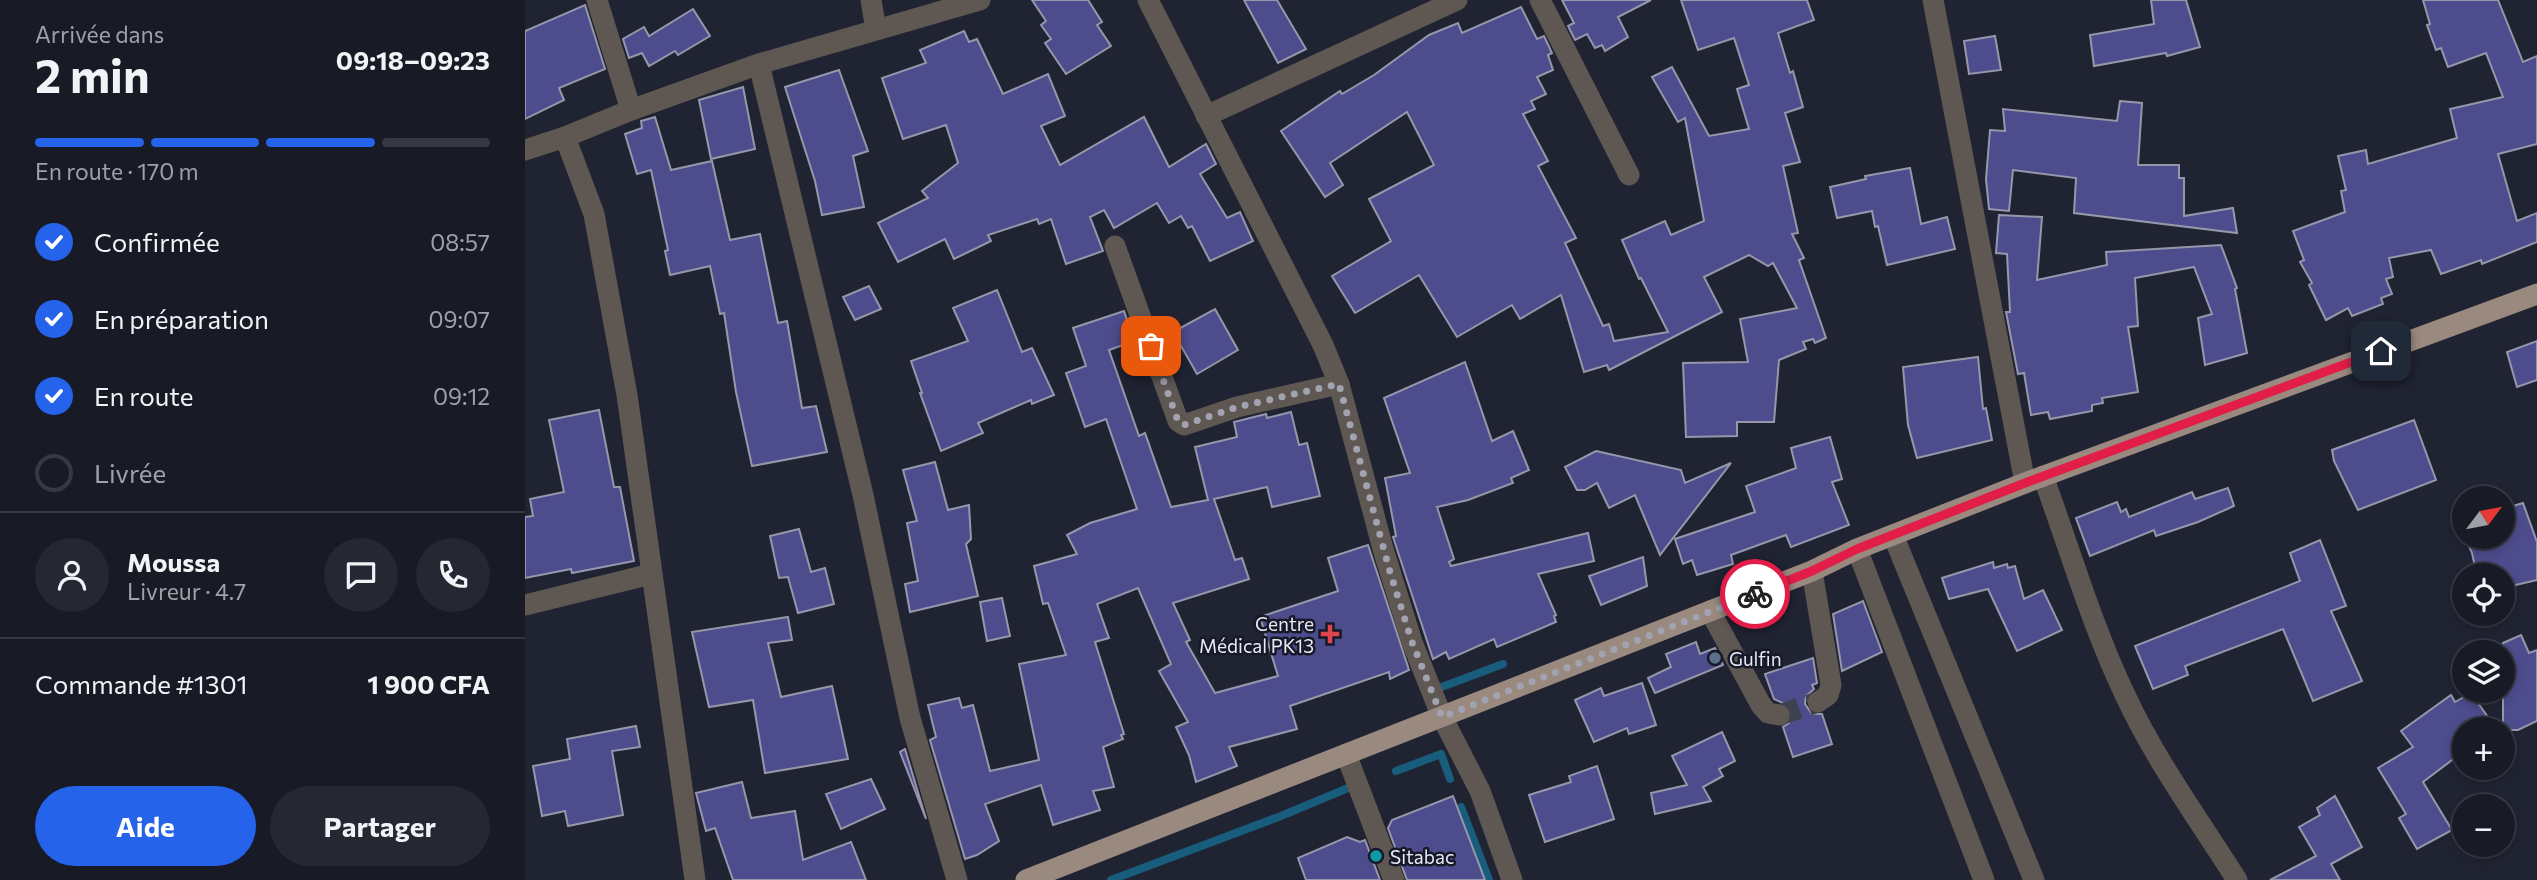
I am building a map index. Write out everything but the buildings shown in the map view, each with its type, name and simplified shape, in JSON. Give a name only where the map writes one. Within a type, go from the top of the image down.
[{"type":"main road","points":[[1026,880],[1812,571],[1893,534],[2537,294]]},
{"type":"street","points":[[597,0],[631,110]]},
{"type":"street","points":[[871,0],[876,30]]},
{"type":"street","points":[[525,150],[759,64],[980,0]]},
{"type":"street","points":[[1148,0],[1322,345],[1339,384],[1383,549],[1412,642],[1442,717],[1480,791],[1512,880]]},
{"type":"street","points":[[1206,116],[1457,0]]},
{"type":"street","points":[[1540,0],[1629,175]]},
{"type":"street","points":[[1933,0],[2034,480],[2127,699],[2145,733],[2237,880]]},
{"type":"street","points":[[759,64],[863,495],[911,718],[957,880]]},
{"type":"street","points":[[565,137],[594,214],[627,395],[695,880]]},
{"type":"street","points":[[1115,246],[1178,421],[1184,425],[1237,407],[1339,384]]},
{"type":"street","points":[[1893,534],[2033,880]]},
{"type":"street","points":[[1857,549],[1984,880]]},
{"type":"street","points":[[1812,571],[1831,685],[1828,695],[1818,702]]},
{"type":"street","points":[[525,605],[651,575]]},
{"type":"street","points":[[1710,611],[1761,705],[1768,713],[1779,715]]},
{"type":"street","points":[[1346,754],[1394,880]]},
{"type":"waterway","points":[[1439,688],[1503,664]]},
{"type":"waterway","points":[[1396,771],[1441,754],[1450,779]]},
{"type":"waterway","points":[[1111,880],[1353,786]]},
{"type":"waterway","points":[[1461,807],[1489,880]]},
{"type":"tunnel","points":[[1779,715],[1818,702]]},
{"type":"way so far","points":[[1151,346],[1178,421],[1184,425],[1203,421],[1237,407],[1339,384],[1390,572],[1412,642],[1442,717],[1755,594]]},
{"type":"place","name":"Centre Médical PK13","points":[[1330,634]]},
{"type":"place","name":"Gulfin","points":[[1715,658]]},
{"type":"place","name":"Sitabac","points":[[1376,856]]},
{"type":"route","points":[[1755,594],[1857,549],[2025,483],[2381,351]]}]
